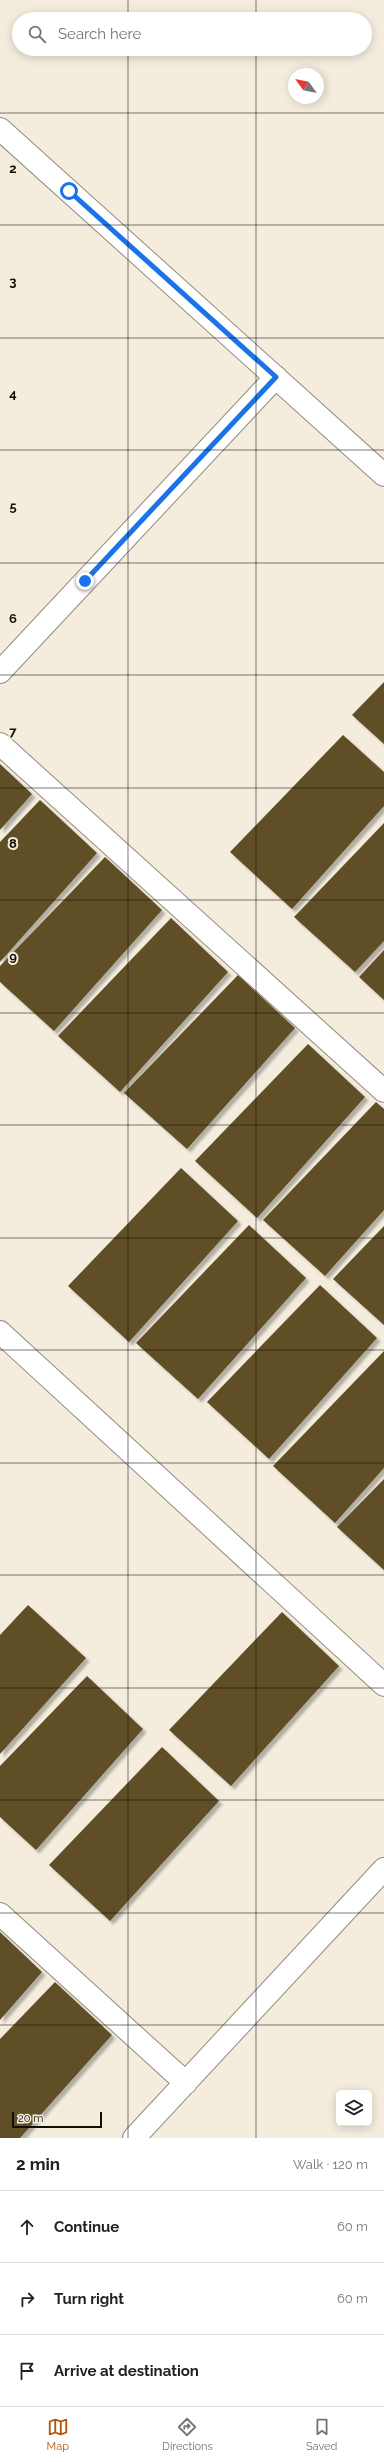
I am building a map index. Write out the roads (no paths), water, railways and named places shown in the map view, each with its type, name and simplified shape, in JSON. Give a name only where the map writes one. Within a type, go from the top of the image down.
[{"type":"street","points":[[0,129],[384,474]]},
{"type":"street","points":[[0,672],[276,377]]},
{"type":"street","points":[[0,744],[384,1091]]},
{"type":"street","points":[[0,1332],[384,1685]]},
{"type":"street","points":[[134,2138],[384,1869]]},
{"type":"street","points":[[0,1914],[186,2083]]}]
